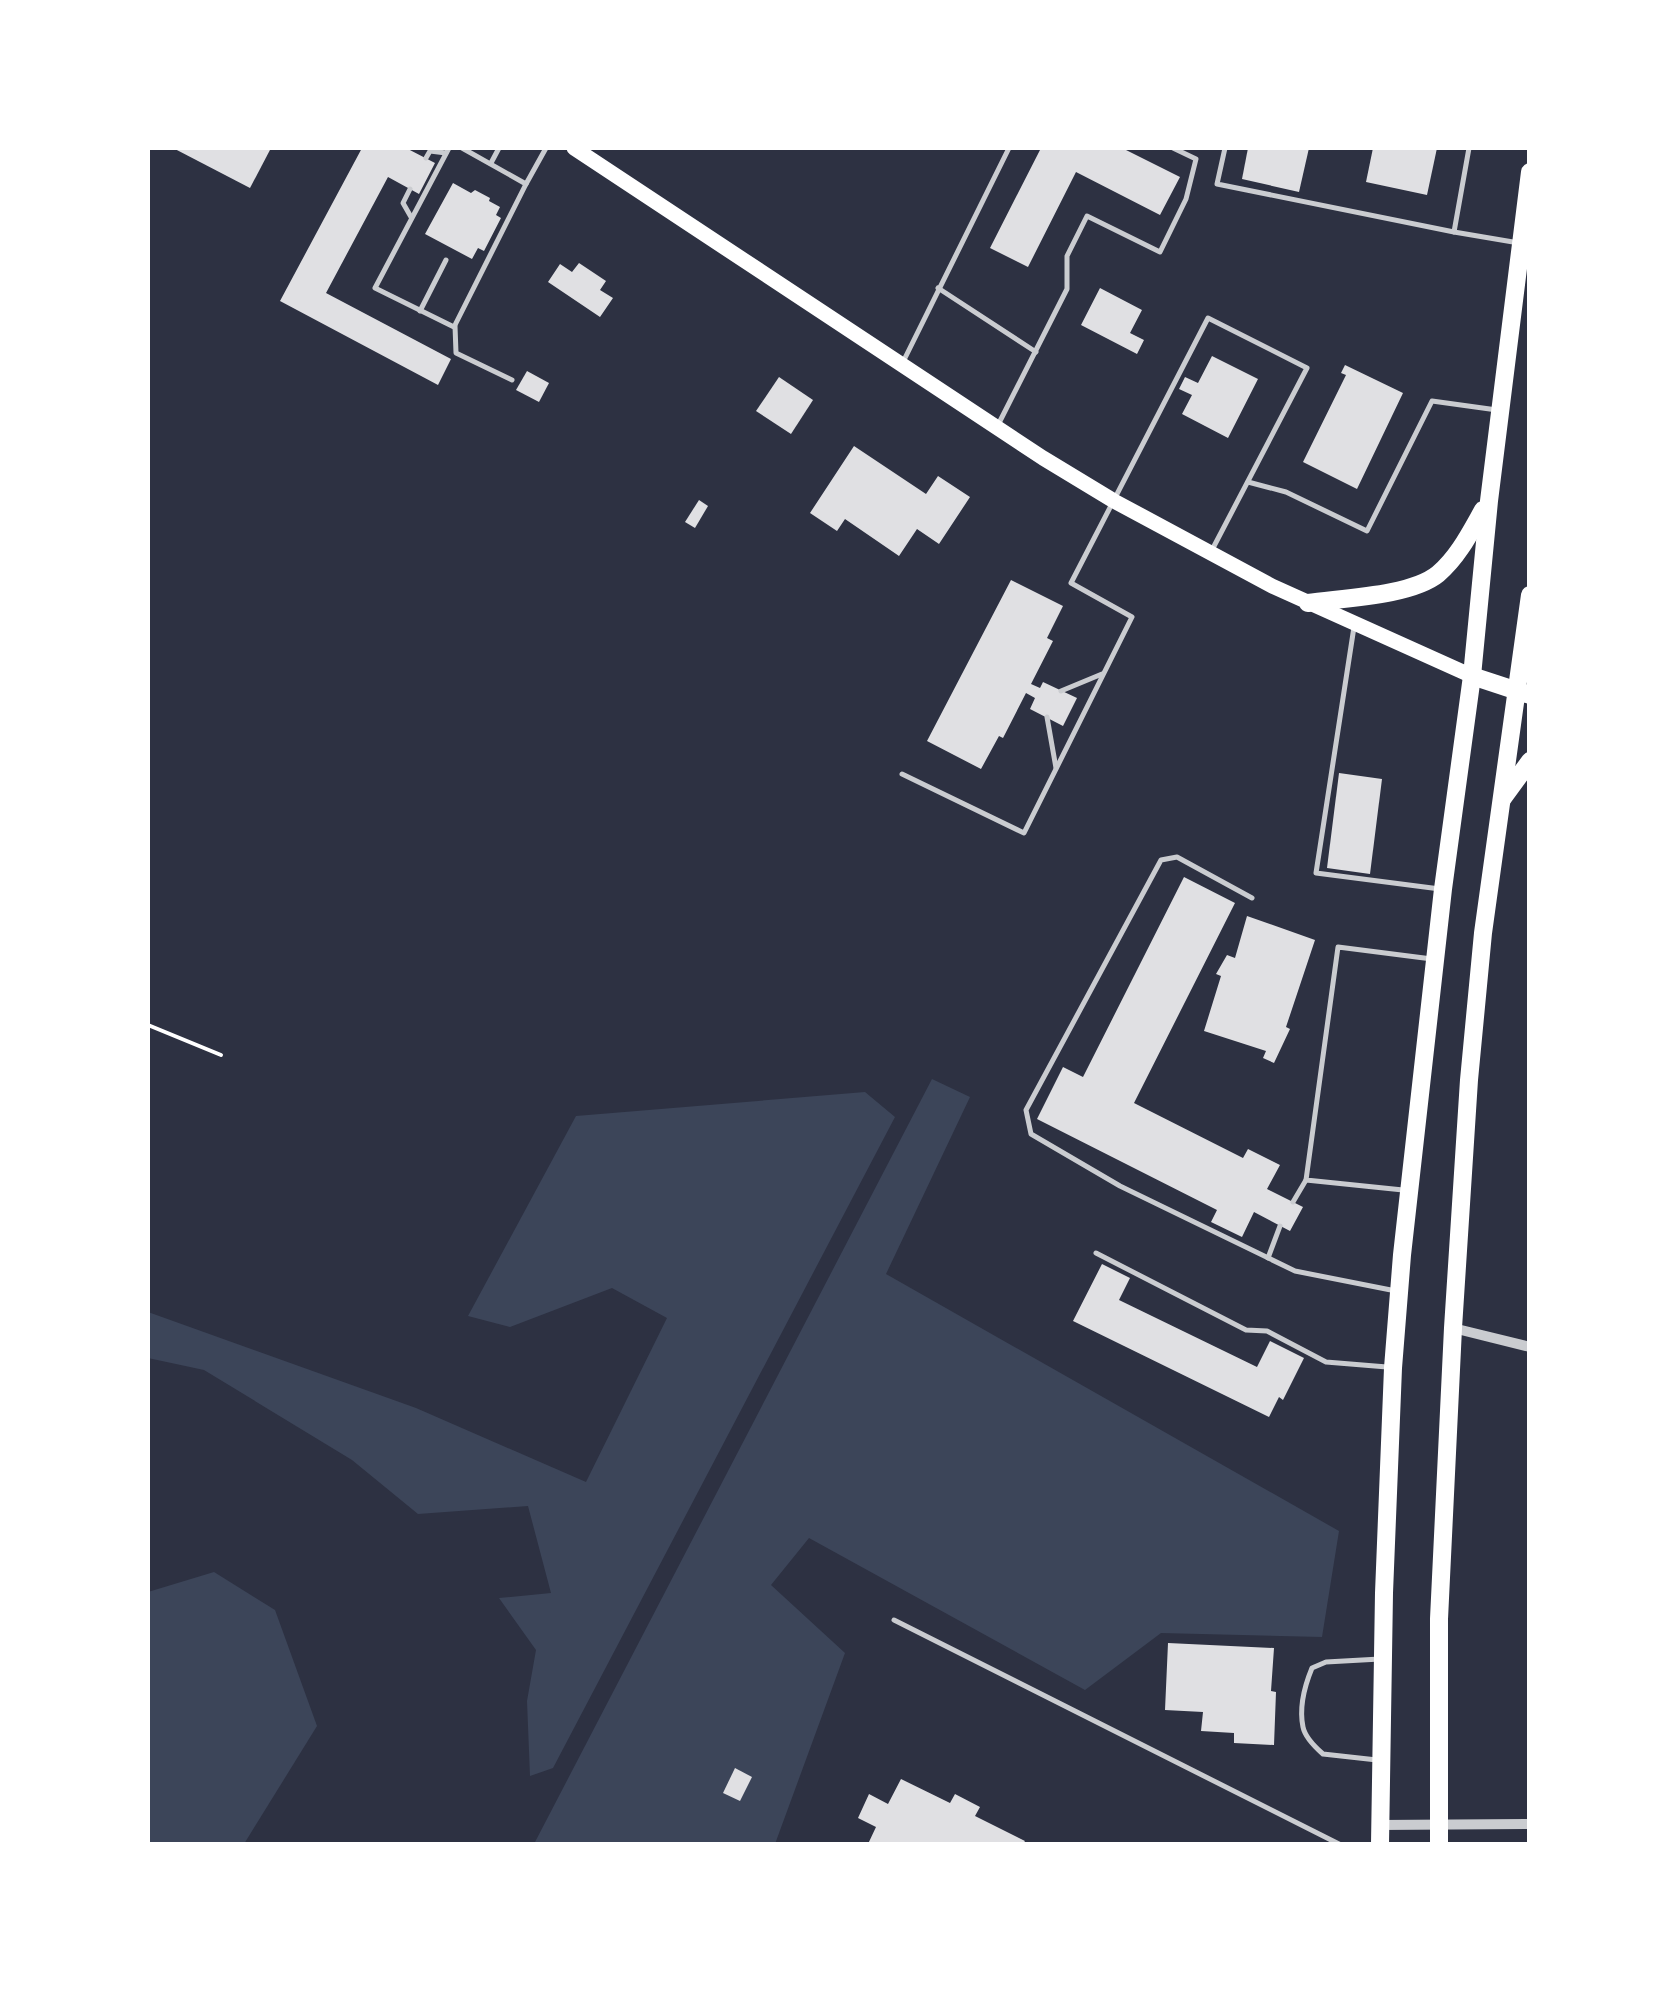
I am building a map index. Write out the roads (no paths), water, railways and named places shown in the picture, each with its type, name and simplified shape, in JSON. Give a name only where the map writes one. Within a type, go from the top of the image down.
[{"type":"highway","points":[[1380,1844],[1393,1368],[1443,889],[1472,676],[1488,501],[1530,172]]},
{"type":"highway","points":[[1308,603],[1411,588],[1434,578],[1456,556],[1488,501]]},
{"type":"highway","points":[[1440,1844],[1439,1619],[1469,1080],[1500,802],[1523,692],[1530,595]]},
{"type":"highway","points":[[1472,676],[1523,692]]},
{"type":"highway","points":[[1500,802],[1530,761]]},
{"type":"main road","points":[[574,148],[1114,501],[1308,603],[1472,676]]},
{"type":"street","points":[[1453,1328],[1530,1347]]},
{"type":"street","points":[[1379,1825],[1530,1824]]},
{"type":"lane","points":[[462,148],[526,184]]},
{"type":"lane","points":[[491,164],[499,148]]},
{"type":"lane","points":[[512,380],[456,353],[455,326],[546,148]]},
{"type":"lane","points":[[901,364],[1009,148]]},
{"type":"lane","points":[[997,428],[1067,289],[1067,256],[1088,216],[1160,252],[1186,199],[1196,160],[1173,148]]},
{"type":"lane","points":[[1226,148],[1217,184],[1520,243]]},
{"type":"lane","points":[[1454,232],[1469,148]]},
{"type":"lane","points":[[447,150],[375,288],[455,326]]},
{"type":"lane","points":[[426,158],[430,151],[447,150]]},
{"type":"lane","points":[[410,189],[403,203],[411,218]]},
{"type":"lane","points":[[420,310],[446,260]]},
{"type":"lane","points":[[938,288],[1036,352]]},
{"type":"lane","points":[[902,774],[1024,833],[1132,617],[1071,583],[1208,318],[1307,368],[1210,554]]},
{"type":"lane","points":[[1248,482],[1286,492],[1367,531],[1432,401],[1500,411]]},
{"type":"lane","points":[[1354,624],[1316,873],[1443,889]]},
{"type":"lane","points":[[1061,690],[1104,672]]},
{"type":"lane","points":[[1046,718],[1056,768]]},
{"type":"lane","points":[[1252,898],[1177,857],[1161,860],[1026,1110],[1030,1134],[1120,1186],[1295,1272],[1400,1292]]},
{"type":"lane","points":[[1293,1202],[1306,1180],[1338,946],[1435,960]]},
{"type":"lane","points":[[1306,1180],[1410,1191]]},
{"type":"lane","points":[[1268,1258],[1280,1226]]},
{"type":"lane","points":[[1096,1254],[1246,1330],[1267,1331],[1326,1362],[1393,1368]]},
{"type":"lane","points":[[894,1620],[1339,1844]]},
{"type":"lane","points":[[1381,1760],[1322,1754],[1303,1728],[1304,1687],[1312,1668],[1326,1662],[1383,1659]]}]
